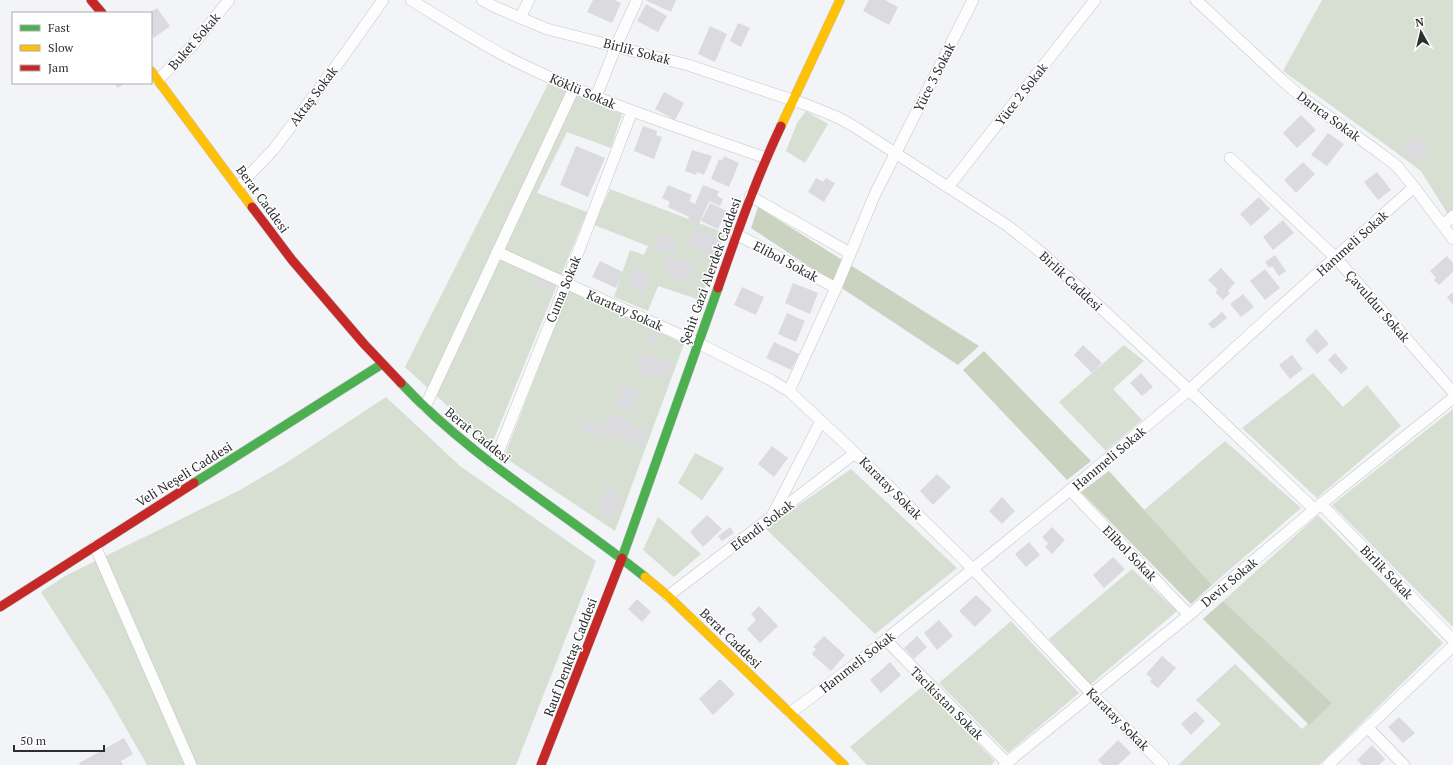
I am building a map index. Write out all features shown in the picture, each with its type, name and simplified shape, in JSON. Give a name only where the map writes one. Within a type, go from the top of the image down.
[{"type":"street","points":[[91,0],[101,12]]},
{"type":"street","name":"Buket Sokak","points":[[158,80],[191,47],[229,0]]},
{"type":"street","name":"Aktaş Sokak","points":[[238,187],[274,149],[383,0]]},
{"type":"street","name":"Köklü Sokak","points":[[411,0],[493,50],[574,88],[632,111],[766,158]]},
{"type":"street","name":"Birlik Sokak","points":[[482,0],[495,8],[547,29],[688,65],[793,100]]},
{"type":"street","points":[[520,18],[529,0]]},
{"type":"street","points":[[596,97],[616,46],[637,0]]},
{"type":"street","name":"Şehit Gazi Alerdek Caddesi","points":[[622,559],[750,196],[766,158],[840,0]]},
{"type":"street","name":"Yüce 3 Sokak","points":[[789,391],[836,288],[875,194],[973,0]]},
{"type":"street","name":"Yüce 2 Sokak","points":[[948,188],[1095,0]]},
{"type":"street","name":"Darıca Sokak","points":[[1196,0],[1304,99],[1396,165],[1453,239]]},
{"type":"street","name":"Berat Caddesi","points":[[152,72],[292,260],[382,364],[442,424],[492,465],[622,559],[668,596],[844,765]]},
{"type":"street","points":[[425,407],[574,88]]},
{"type":"street","name":"Birlik Caddesi","points":[[793,100],[839,118],[1008,226],[1042,254],[1189,390],[1318,506]]},
{"type":"street","name":"Cuma Sokak","points":[[492,465],[566,284],[632,111]]},
{"type":"street","name":"Çavuldur Sokak","points":[[1230,158],[1336,257],[1453,392]]},
{"type":"street","name":"Hanımeli Sokak","points":[[790,713],[886,640],[1070,490],[1189,390],[1414,187]]},
{"type":"street","points":[[750,196],[850,253]]},
{"type":"street","points":[[1443,225],[1453,216]]},
{"type":"street","name":"Elibol Sokak","points":[[736,234],[836,288]]},
{"type":"street","name":"Karatay Sokak","points":[[497,252],[698,343],[769,379],[789,391],[856,453],[973,569],[1091,693],[1163,765]]},
{"type":"street","name":"Veli Neşeli Caddesi","points":[[0,607],[382,364]]},
{"type":"street","name":"Devir Sokak","points":[[1007,764],[1091,693],[1189,615],[1318,506],[1453,398]]},
{"type":"street","points":[[772,517],[821,421]]},
{"type":"street","name":"Efendi Sokak","points":[[668,596],[856,453]]},
{"type":"street","name":"Elibol Sokak","points":[[1070,490],[1189,615]]},
{"type":"street","name":"Birlik Sokak","points":[[1318,506],[1453,640]]},
{"type":"street","points":[[95,546],[191,765]]},
{"type":"street","name":"Rauf Denktaş Caddesi","points":[[541,765],[622,559]]},
{"type":"street","name":"Tacikistan Sokak","points":[[886,640],[1007,764]]},
{"type":"street","points":[[1328,765],[1453,646]]},
{"type":"street","points":[[1367,727],[1404,765]]},
{"type":"shaded area","points":[[1322,0],[1453,0],[1453,213],[1449,216],[1421,171],[1283,71]]},
{"type":"shaded area","points":[[548,84],[622,114],[611,148],[567,132],[537,193],[587,212],[491,446],[405,367]]},
{"type":"shaded area","points":[[806,111],[828,124],[805,163],[786,151],[797,123]]},
{"type":"shaded area","points":[[610,189],[725,233],[700,300],[658,286],[648,311],[614,297],[630,250],[644,255],[648,246],[594,225]]},
{"type":"shaded area","points":[[569,290],[684,344],[615,531],[504,457]]},
{"type":"shaded area","points":[[1124,345],[1144,361],[1113,389],[1142,420],[1106,451],[1059,402]]},
{"type":"shaded area","points":[[1313,373],[1343,407],[1367,385],[1401,426],[1317,498],[1242,428]]},
{"type":"shaded area","points":[[386,397],[460,466],[596,561],[516,765],[147,765],[107,695],[41,592],[65,576],[240,490],[286,463]]},
{"type":"shaded area","points":[[1453,409],[1453,627],[1332,505]]},
{"type":"shaded area","points":[[1225,441],[1301,508],[1212,585],[1144,510]]},
{"type":"shaded area","points":[[695,453],[724,468],[702,500],[678,483]]},
{"type":"shaded area","points":[[851,469],[957,568],[875,634],[765,528]]},
{"type":"shaded area","points":[[1318,515],[1443,643],[1319,765],[1178,765],[1221,724],[1196,700],[1235,664],[1302,729],[1332,703],[1223,601]]},
{"type":"shaded area","points":[[658,517],[701,554],[674,577],[643,550]]},
{"type":"shaded area","points":[[1132,569],[1177,611],[1090,685],[1049,639]]},
{"type":"shaded area","points":[[1011,621],[1079,693],[1008,753],[939,683]]},
{"type":"shaded area","points":[[922,687],[995,761],[991,765],[867,765],[850,747]]},
{"type":"green space","points":[[758,207],[979,346],[958,365],[751,228]]},
{"type":"green space","points":[[984,351],[1091,461],[1067,480],[963,370]]},
{"type":"green space","points":[[1109,471],[1212,585],[1191,604],[1081,492]]},
{"type":"green space","points":[[1223,601],[1332,703],[1309,725],[1203,619]]},
{"type":"building","points":[[593,0],[615,0],[621,3],[612,23],[587,12]]},
{"type":"building","points":[[645,0],[676,0],[671,12]]},
{"type":"building","points":[[869,0],[885,0],[898,7],[889,25],[863,11]]},
{"type":"building","points":[[646,4],[667,16],[658,32],[637,21]]},
{"type":"building","points":[[157,8],[170,26],[154,38],[152,35],[151,12]]},
{"type":"building","points":[[738,23],[750,28],[741,47],[730,41]]},
{"type":"building","points":[[710,26],[727,34],[715,62],[698,54]]},
{"type":"building","points":[[115,84],[124,84],[118,88]]},
{"type":"building","points":[[664,92],[684,103],[675,120],[655,109]]},
{"type":"building","points":[[1301,115],[1316,130],[1297,148],[1283,133]]},
{"type":"building","points":[[643,126],[657,131],[656,135],[662,137],[654,159],[634,151]]},
{"type":"building","points":[[1328,133],[1344,144],[1327,166],[1311,155]]},
{"type":"building","points":[[1414,135],[1429,147],[1416,163],[1401,150]]},
{"type":"building","points":[[576,146],[605,158],[588,197],[560,185]]},
{"type":"building","points":[[692,150],[712,156],[704,175],[697,172],[696,175],[685,171]]},
{"type":"building","points":[[724,156],[739,163],[729,187],[711,179],[719,159],[722,161]]},
{"type":"building","points":[[1303,162],[1315,174],[1296,193],[1284,180]]},
{"type":"building","points":[[1377,172],[1391,190],[1378,200],[1364,182]]},
{"type":"building","points":[[816,178],[823,182],[826,178],[835,183],[824,202],[808,192]]},
{"type":"building","points":[[668,185],[692,195],[689,201],[695,204],[703,185],[719,191],[717,196],[723,199],[720,206],[709,201],[699,224],[688,219],[689,217],[668,207],[670,202],[662,198]]},
{"type":"building","points":[[1259,197],[1270,209],[1251,226],[1240,214]]},
{"type":"building","points":[[710,203],[727,211],[718,229],[701,221]]},
{"type":"building","points":[[1283,220],[1294,233],[1273,250],[1263,237]]},
{"type":"building","points":[[695,227],[722,239],[714,256],[688,244]]},
{"type":"building","points":[[658,233],[678,240],[673,255],[653,248]]},
{"type":"building","points":[[1275,255],[1286,271],[1279,276],[1272,266],[1269,268],[1265,262]]},
{"type":"building","points":[[669,256],[694,265],[688,282],[663,273]]},
{"type":"building","points":[[1447,256],[1453,263],[1453,272],[1439,285],[1434,280],[1436,278],[1430,271]]},
{"type":"building","points":[[600,261],[623,272],[616,288],[592,277]]},
{"type":"building","points":[[633,268],[650,274],[643,292],[627,286]]},
{"type":"building","points":[[1221,268],[1235,283],[1228,291],[1230,293],[1223,300],[1215,292],[1218,290],[1208,280]]},
{"type":"building","points":[[1265,269],[1280,288],[1265,300],[1250,281]]},
{"type":"building","points":[[539,274],[550,279],[547,288],[535,284]]},
{"type":"building","points":[[793,283],[818,293],[810,314],[785,303]]},
{"type":"building","points":[[742,287],[764,297],[756,315],[734,305]]},
{"type":"building","points":[[1453,292],[1453,305],[1447,297]]},
{"type":"building","points":[[1243,294],[1254,307],[1241,317],[1230,304]]},
{"type":"building","points":[[1222,312],[1227,318],[1213,329],[1208,324]]},
{"type":"building","points":[[787,313],[805,321],[796,342],[778,334]]},
{"type":"building","points":[[1316,329],[1329,344],[1317,354],[1305,340]]},
{"type":"building","points":[[649,332],[660,335],[657,347],[645,343]]},
{"type":"building","points":[[774,342],[799,354],[791,370],[766,358]]},
{"type":"building","points":[[1083,345],[1102,363],[1092,373],[1074,355]]},
{"type":"building","points":[[641,353],[672,363],[666,379],[658,376],[657,379],[635,371]]},
{"type":"building","points":[[1335,353],[1348,368],[1341,374],[1328,360]]},
{"type":"building","points":[[1292,355],[1303,369],[1290,379],[1279,365]]},
{"type":"building","points":[[1141,373],[1153,387],[1142,396],[1130,383]]},
{"type":"building","points":[[621,384],[638,389],[631,412],[614,407]]},
{"type":"building","points":[[610,413],[632,423],[629,431],[631,432],[633,426],[647,432],[642,447],[606,432],[603,439],[578,428],[582,420],[603,429]]},
{"type":"building","points":[[772,446],[788,458],[774,477],[758,464]]},
{"type":"building","points":[[937,474],[951,487],[933,505],[920,491]]},
{"type":"building","points":[[607,488],[624,498],[612,519],[595,509]]},
{"type":"building","points":[[1002,497],[1015,511],[1002,524],[989,511]]},
{"type":"building","points":[[707,515],[722,529],[703,547],[690,532]]},
{"type":"building","points":[[730,527],[734,533],[722,541],[718,536]]},
{"type":"building","points":[[1052,527],[1065,540],[1052,554],[1045,547],[1048,543],[1042,537]]},
{"type":"building","points":[[1029,542],[1040,555],[1026,567],[1015,554]]},
{"type":"building","points":[[1113,557],[1125,569],[1104,588],[1093,575]]},
{"type":"building","points":[[976,595],[992,610],[975,627],[959,611]]},
{"type":"building","points":[[637,599],[651,612],[642,622],[628,609]]},
{"type":"building","points":[[759,606],[778,626],[760,643],[747,629],[756,620],[751,614]]},
{"type":"building","points":[[939,620],[953,636],[937,650],[924,633]]},
{"type":"building","points":[[824,636],[845,655],[831,671],[812,654],[816,649],[813,647]]},
{"type":"building","points":[[917,636],[927,647],[914,659],[904,648]]},
{"type":"building","points":[[1162,656],[1176,668],[1158,688],[1150,682],[1152,679],[1146,674]]},
{"type":"building","points":[[890,662],[901,675],[881,693],[870,680]]},
{"type":"building","points":[[720,679],[735,694],[713,715],[699,699]]},
{"type":"building","points":[[1195,711],[1205,721],[1191,735],[1181,724]]},
{"type":"building","points":[[1399,717],[1415,733],[1403,743],[1388,727]]},
{"type":"building","points":[[124,738],[133,754],[121,761],[123,765],[80,765],[79,763]]},
{"type":"building","points":[[1118,740],[1131,753],[1118,765],[1103,765],[1098,760]]},
{"type":"building","points":[[1372,745],[1385,759],[1379,765],[1362,765],[1357,760]]},
{"type":"traffic: fast","points":[[622,558],[718,288]]},
{"type":"traffic: fast","points":[[194,483],[382,364]]},
{"type":"traffic: fast","points":[[401,383],[429,410],[488,461],[645,577]]},
{"type":"traffic: slow","points":[[781,126],[840,0]]},
{"type":"traffic: slow","points":[[152,72],[252,207]]},
{"type":"traffic: slow","points":[[645,577],[668,596],[844,765]]},
{"type":"traffic: jam","points":[[91,0],[101,12]]},
{"type":"traffic: jam","points":[[718,288],[755,186],[781,126]]},
{"type":"traffic: jam","points":[[252,207],[292,260],[364,344],[401,383]]},
{"type":"traffic: jam","points":[[0,607],[194,483]]},
{"type":"traffic: jam","points":[[541,765],[622,558]]}]
